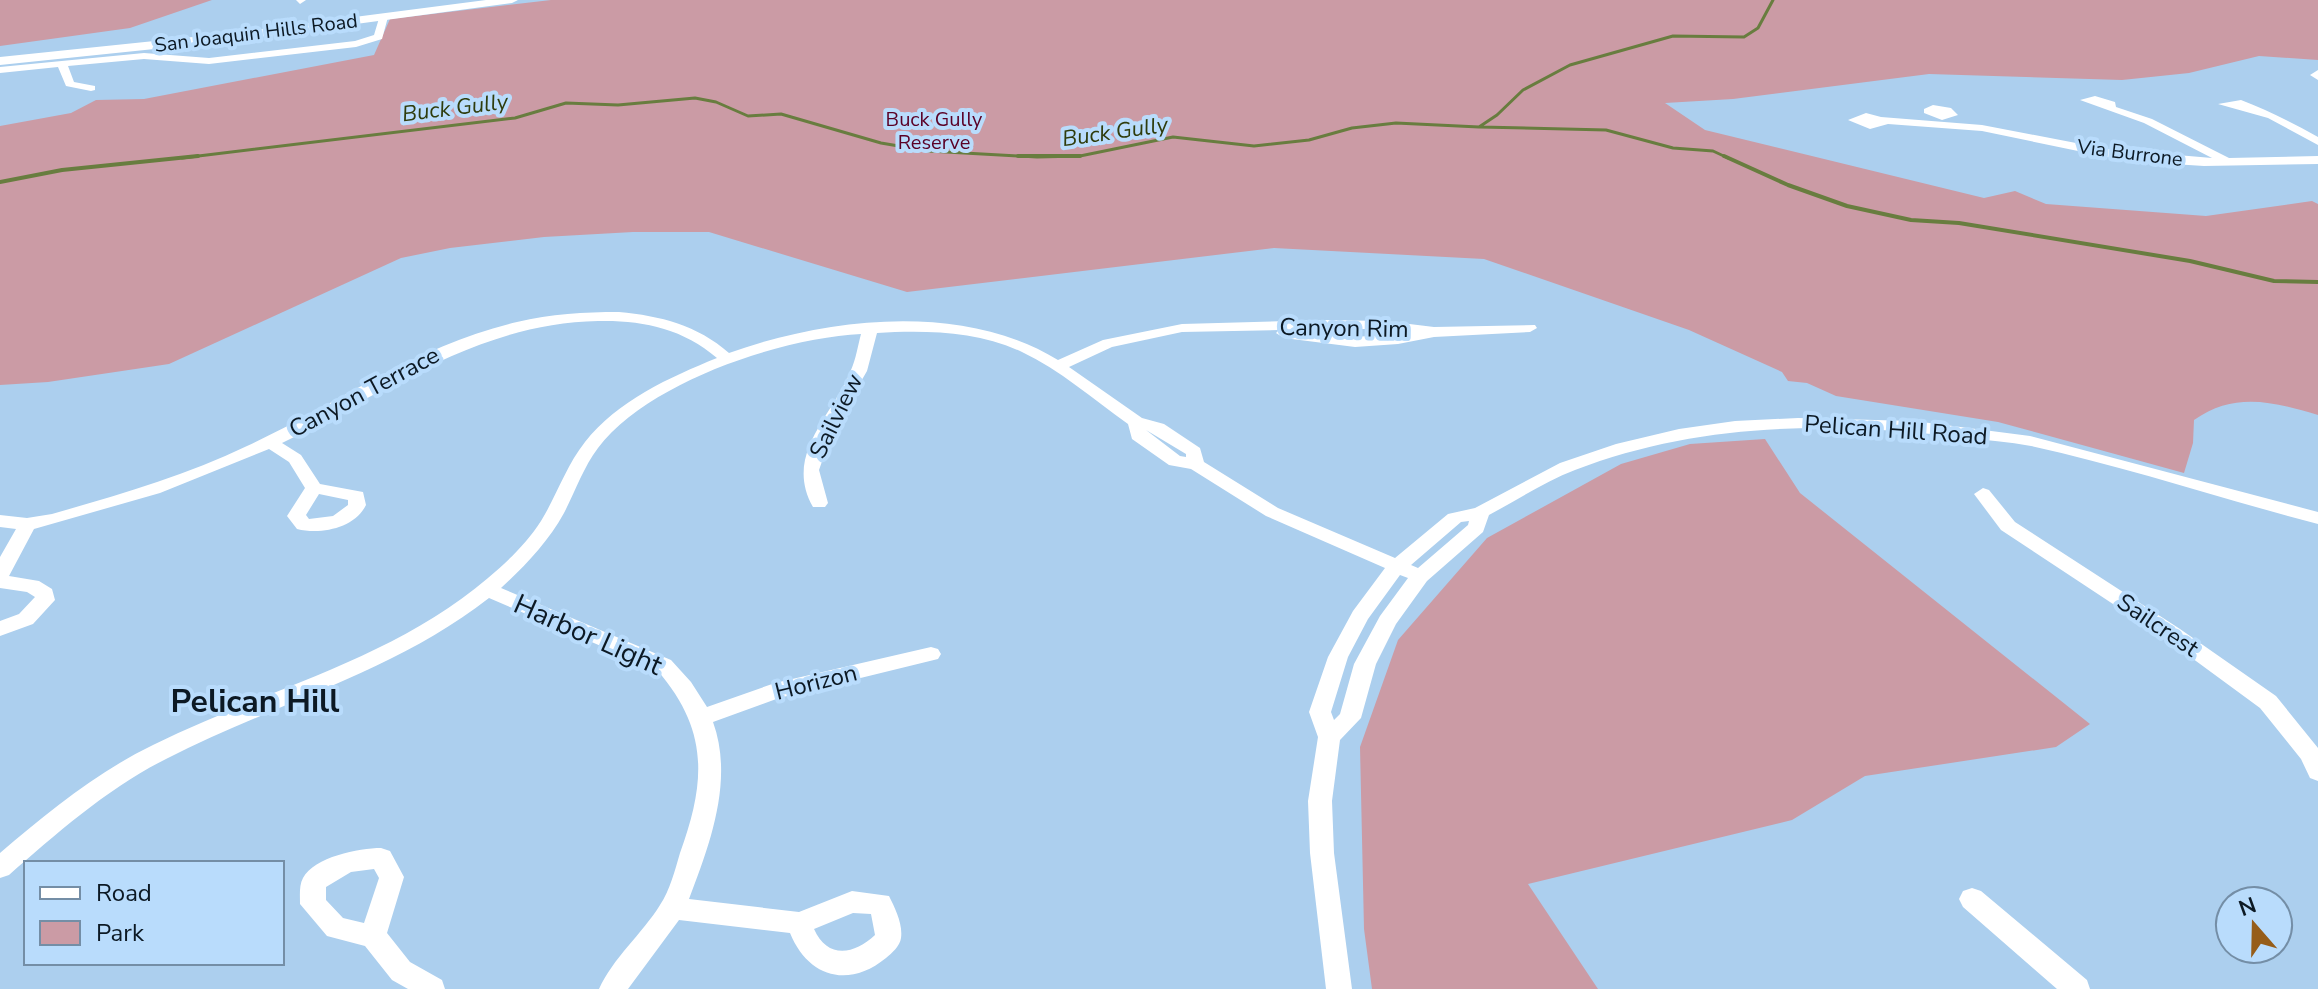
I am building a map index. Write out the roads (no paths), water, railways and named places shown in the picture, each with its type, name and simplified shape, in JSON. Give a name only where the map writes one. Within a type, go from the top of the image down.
[{"type":"main road","name":"San Joaquin Hills Road","points":[[0,58],[238,32],[472,0]]},
{"type":"main road","name":"San Joaquin Hills Road","points":[[386,10],[512,0]]},
{"type":"street","points":[[0,70],[144,56],[209,61],[370,41],[379,37],[386,10]]},
{"type":"street","points":[[185,75],[209,61]]},
{"type":"street","points":[[62,64],[70,84],[91,88]]},
{"type":"street","points":[[2110,107],[2160,126],[2227,162]]},
{"type":"street","points":[[2250,109],[2295,126],[2318,142]]},
{"type":"street","name":"Via Burrone","points":[[1880,120],[1943,120],[2107,153],[2157,159],[2227,162],[2318,160]]},
{"type":"street","name":"Canyon Terrace","points":[[0,521],[28,524],[129,497],[270,442],[445,349],[480,336],[542,320],[603,315],[654,319],[703,336],[728,360]]},
{"type":"street","name":"Canyon Rim","points":[[1056,367],[1108,343],[1182,328],[1254,327],[1302,337],[1355,342],[1398,339],[1434,332],[1530,328]]},
{"type":"street","points":[[0,868],[45,828],[147,758],[262,704],[373,661],[442,622],[488,590],[542,534],[597,438],[634,406],[680,380],[779,342],[870,329],[915,328],[966,333],[1013,343],[1056,367],[1137,429],[1158,428],[1194,452],[1196,464],[1272,512],[1420,576]]},
{"type":"street","name":"Sailview","points":[[819,503],[810,470],[825,430],[859,371],[870,329]]},
{"type":"street","name":"Pelican Hill Road","points":[[1339,989],[1320,801],[1329,737],[1320,712],[1338,657],[1360,616],[1396,567],[1455,518],[1481,512],[1566,467],[1665,438],[1735,426],[1851,423],[1914,426],[2030,441],[2318,518]]},
{"type":"street","points":[[270,442],[295,459],[314,488]]},
{"type":"street","name":"Sailcrest","points":[[1983,494],[2008,526],[2173,634],[2268,702],[2311,755],[2318,772]]},
{"type":"street","name":"Pelican Hill Road","points":[[1329,737],[1350,718],[1365,664],[1387,621],[1420,576],[1476,528],[1481,512]]},
{"type":"street","points":[[0,574],[28,524]]},
{"type":"street","points":[[0,581],[32,586],[45,594],[45,600],[39,610],[26,619],[0,629]]},
{"type":"street","name":"Harbor Light","points":[[488,590],[664,665],[675,675],[703,717],[711,757],[705,821],[672,908],[612,989]]},
{"type":"street","name":"Horizon","points":[[703,717],[775,691],[931,654]]},
{"type":"street","points":[[1972,899],[2077,989]]},
{"type":"street","points":[[672,908],[799,923]]},
{"type":"street","points":[[373,936],[401,971],[432,989]]},
{"type":"waterway","name":"Buck Gully","points":[[1080,156],[1173,137],[1254,146],[1309,140],[1352,128],[1396,123],[1479,127],[1497,115],[1523,90],[1570,65],[1673,36],[1744,37],[1758,28],[1773,0]]},
{"type":"waterway","name":"Buck Gully","points":[[182,158],[515,118],[566,103],[618,105],[695,98],[716,102],[748,116],[781,114],[881,143],[928,151],[1019,156]]},
{"type":"waterway","points":[[1480,127],[1606,130],[1673,148],[1713,151],[1728,158]]},
{"type":"waterway","name":"Buck Gully","points":[[0,182],[62,170],[198,156]]},
{"type":"waterway","name":"Buck Gully","points":[[1019,156],[1080,156]]},
{"type":"waterway","name":"Buck Gully","points":[[1019,156],[1080,156]]},
{"type":"waterway","points":[[1724,156],[1788,185],[1847,206],[1911,220],[1959,223],[2190,261],[2274,281],[2318,282]]},
{"type":"district","name":"Pelican Hill","points":[[255,701]]},
{"type":"park label","name":"Buck Gully Reserve","points":[[934,130]]}]
